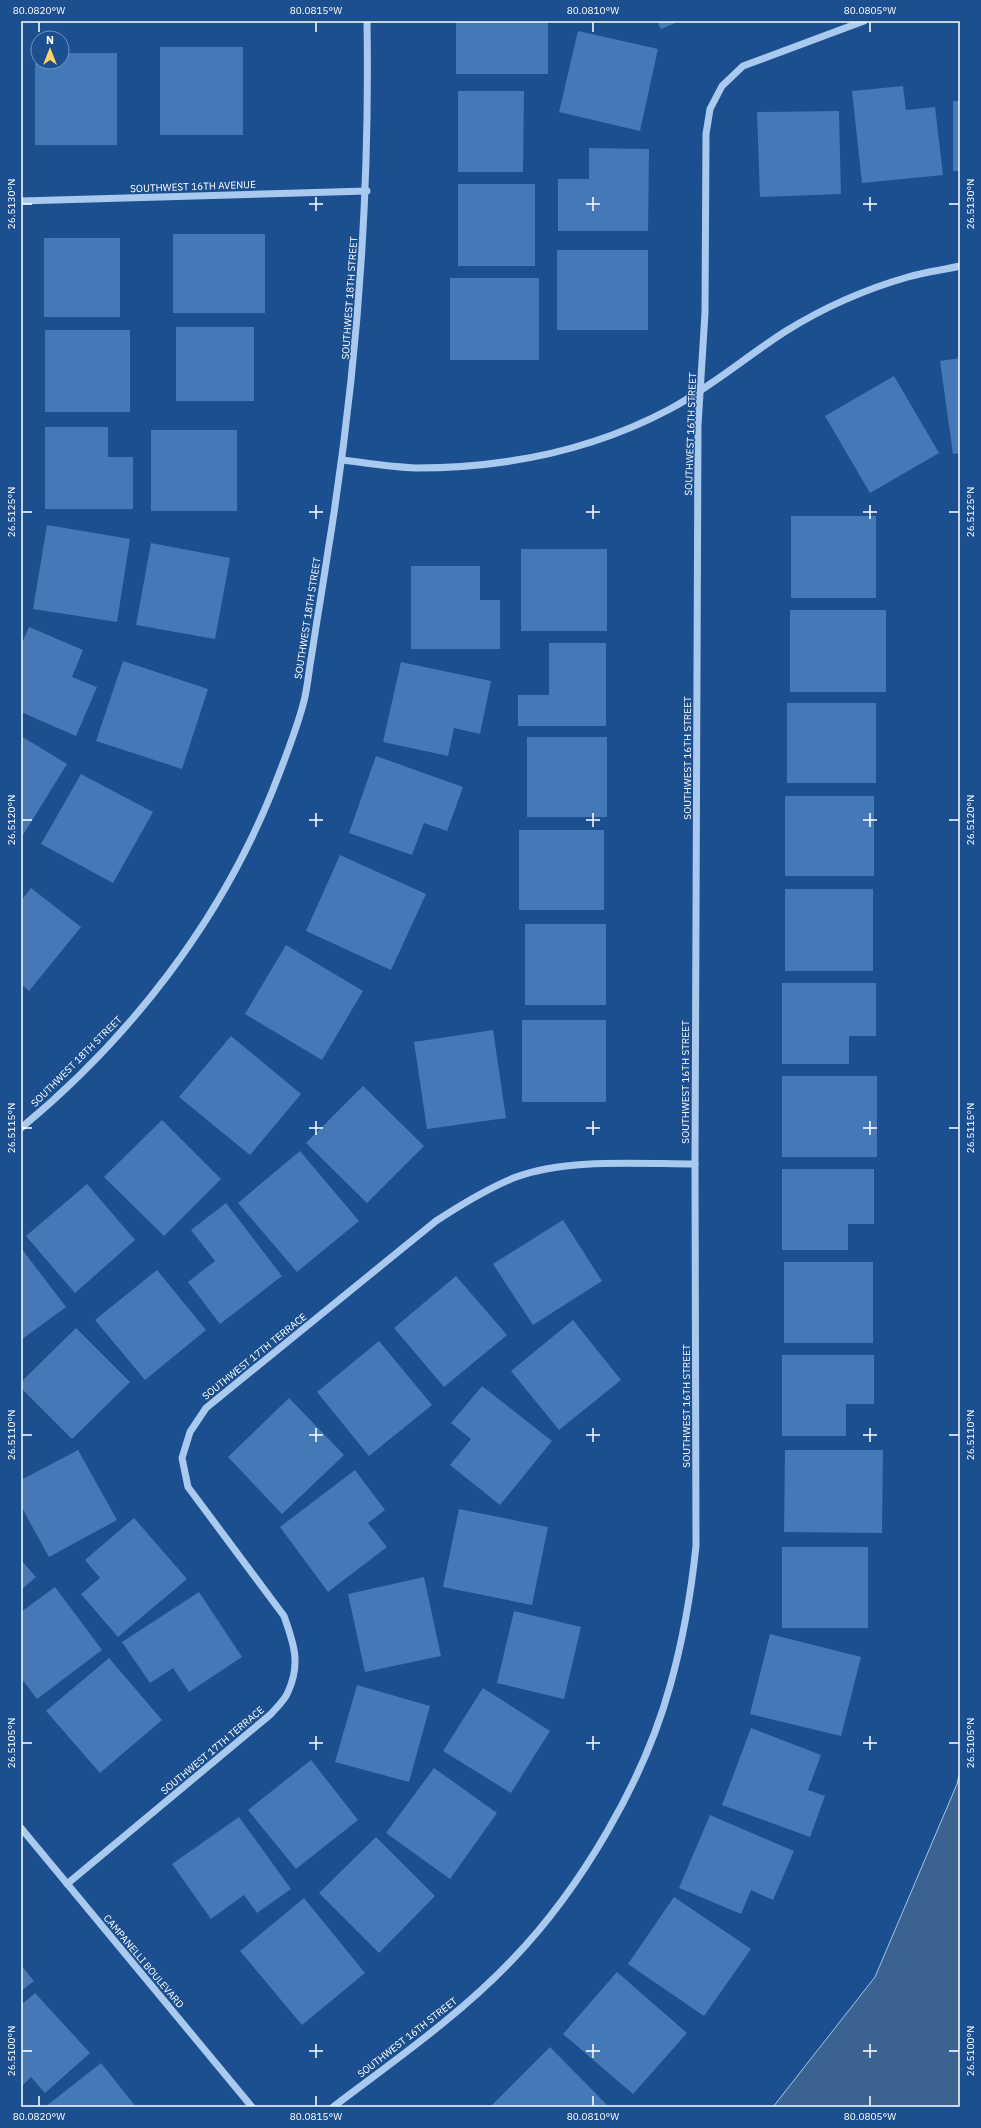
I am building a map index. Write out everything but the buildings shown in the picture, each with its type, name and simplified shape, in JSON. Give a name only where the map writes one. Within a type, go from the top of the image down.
[{"type":"street","name":"SOUTHWEST 18TH STREET","points":[[21,1128],[52,1102],[121,1034],[156,991],[198,932],[246,849],[272,791],[304,700],[343,460],[355,354],[366,191],[367,21]]},
{"type":"street","name":"SOUTHWEST 16TH STREET","points":[[333,2107],[451,2017],[513,1959],[573,1886],[615,1820],[651,1741],[670,1687],[689,1603],[696,1546],[695,1164],[698,425],[706,313],[706,134],[710,109],[722,86],[743,66],[864,21]]},
{"type":"street","name":"SOUTHWEST 16TH AVENUE","points":[[21,201],[366,191]]},
{"type":"street","points":[[343,460],[414,468],[480,466],[545,455],[609,436],[670,409],[700,391],[787,331],[846,300],[908,277],[960,266]]},
{"type":"street","name":"SOUTHWEST 17TH TERRACE","points":[[67,1884],[271,1714],[288,1693],[296,1666],[293,1641],[284,1616],[188,1487],[182,1458],[190,1432],[206,1408],[436,1221],[470,1199],[517,1177],[546,1169],[578,1165],[695,1164]]},
{"type":"street","name":"CAMPANELLI BOULEVARD","points":[[21,1828],[252,2107]]},
{"type":"water","points":[[960,1771],[960,2107],[773,2107],[875,1977],[957,1784]]}]
